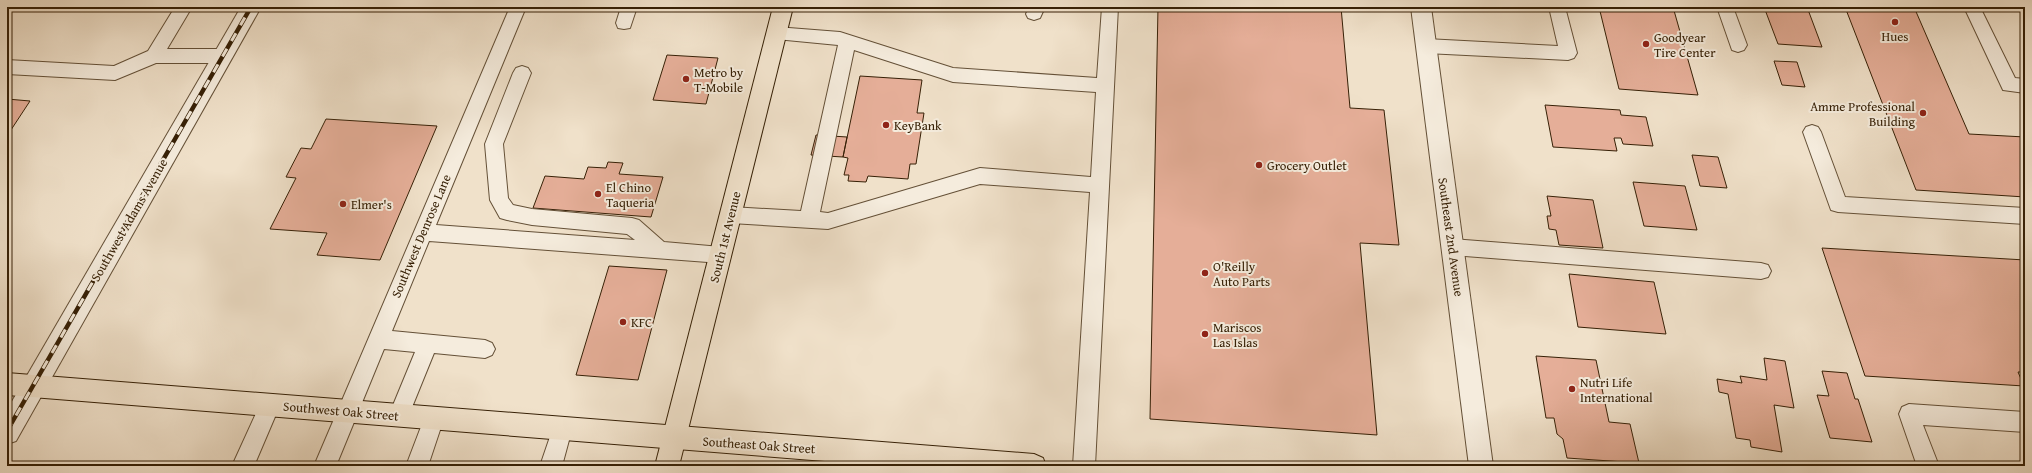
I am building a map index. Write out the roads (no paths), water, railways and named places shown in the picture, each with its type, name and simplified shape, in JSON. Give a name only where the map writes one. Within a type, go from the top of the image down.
[{"type":"main road","name":"South 1st Avenue","points":[[667,466],[783,7]]},
{"type":"main road","name":"Southwest Oak Street","points":[[7,384],[674,438]]},
{"type":"main road","name":"Southeast Oak Street","points":[[674,438],[924,462],[1033,466]]},
{"type":"street","name":"Southwest Adams Avenue","points":[[7,433],[251,7]]},
{"type":"street","name":"Southeast 2nd Avenue","points":[[1421,7],[1481,466]]},
{"type":"lane","points":[[154,56],[184,7]]},
{"type":"lane","name":"Southwest Denrose Lane","points":[[325,466],[518,7]]},
{"type":"lane","points":[[1084,466],[1110,7]]},
{"type":"lane","points":[[1426,46],[1568,53],[1557,7]]},
{"type":"lane","points":[[1725,7],[1738,45]]},
{"type":"lane","points":[[1972,7],[2009,85],[2025,86]]},
{"type":"lane","points":[[776,34],[847,41],[953,74],[1106,86]]},
{"type":"lane","points":[[809,220],[847,41]]},
{"type":"lane","points":[[7,67],[115,73],[154,56],[223,56]]},
{"type":"lane","points":[[522,73],[494,144],[499,200],[507,212],[532,217],[632,226],[660,251]]},
{"type":"lane","points":[[1812,132],[1838,204],[2025,216]]},
{"type":"lane","points":[[731,215],[828,221],[980,176],[1101,185]]},
{"type":"lane","points":[[423,232],[721,255]]},
{"type":"lane","points":[[1452,247],[1761,271]]},
{"type":"lane","points":[[378,339],[484,349]]},
{"type":"lane","points":[[399,416],[428,344]]},
{"type":"lane","points":[[243,466],[270,405]]},
{"type":"lane","points":[[1928,466],[1909,414],[2025,422]]},
{"type":"lane","points":[[417,466],[434,418]]},
{"type":"lane","points":[[551,466],[562,429]]},
{"type":"railway","points":[[7,431],[251,7]]},
{"type":"place","name":"Hues","points":[[1895,22]]},
{"type":"place","name":"Goodyear Tire Center","points":[[1646,44]]},
{"type":"place","name":"Metro by T-Mobile","points":[[686,79]]},
{"type":"place","name":"Amme Professional Building","points":[[1923,113]]},
{"type":"place","name":"KeyBank","points":[[886,125]]},
{"type":"place","name":"Grocery Outlet","points":[[1259,165]]},
{"type":"place","name":"El Chino Taqueria","points":[[598,194]]},
{"type":"place","name":"Elmer's","points":[[343,204]]},
{"type":"place","name":"O'Reilly Auto Parts","points":[[1205,273]]},
{"type":"place","name":"KFC","points":[[623,322]]},
{"type":"place","name":"Mariscos Las Islas","points":[[1205,334]]},
{"type":"place","name":"Nutri Life International","points":[[1572,389]]}]
